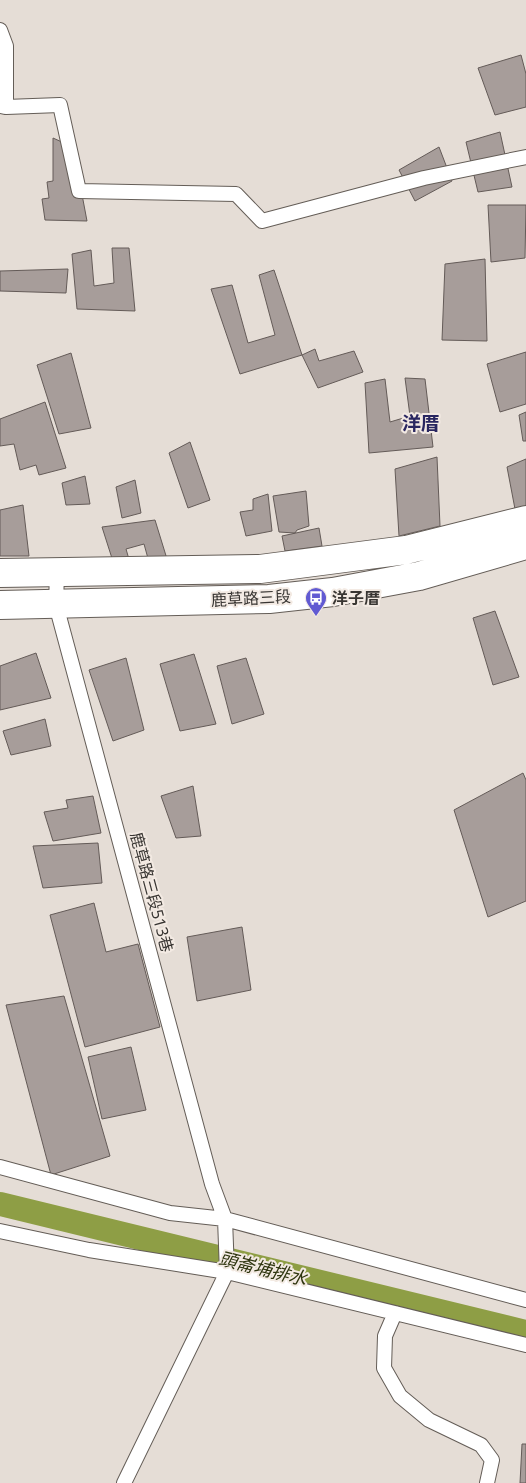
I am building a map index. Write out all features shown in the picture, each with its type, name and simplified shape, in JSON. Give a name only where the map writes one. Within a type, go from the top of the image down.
[{"type":"main road","name":"鹿草路三段","points":[[0,573],[260,569],[327,562],[406,550],[526,520]]},
{"type":"main road","name":"鹿草路三段","points":[[0,605],[269,599],[333,592],[419,576],[526,545]]},
{"type":"main road","points":[[327,562],[333,592]]},
{"type":"main road","points":[[260,569],[269,599]]},
{"type":"lane","points":[[0,30],[6,46],[3,107],[60,105],[79,191],[236,194],[262,221],[424,178],[526,157]]},
{"type":"lane","name":"鹿草路三段513巷","points":[[57,572],[56,605],[212,1184],[225,1219],[227,1272]]},
{"type":"lane","points":[[0,1167],[170,1213],[225,1219],[526,1300]]},
{"type":"lane","points":[[0,1230],[89,1250],[227,1272],[526,1345]]},
{"type":"lane","points":[[124,1483],[227,1272]]},
{"type":"lane","points":[[395,1313],[385,1336],[384,1368],[400,1396],[429,1420],[481,1445],[492,1460],[487,1483]]},
{"type":"building","points":[[521,55],[526,74],[526,107],[495,115],[478,68]]},
{"type":"building","points":[[500,132],[512,187],[478,192],[466,142]]},
{"type":"building","points":[[53,138],[73,147],[87,221],[45,220],[42,199],[49,198],[47,182],[53,181]]},
{"type":"building","points":[[439,147],[452,181],[415,201],[399,170]]},
{"type":"building","points":[[488,205],[526,205],[525,258],[491,262]]},
{"type":"building","points":[[112,248],[129,248],[135,311],[77,309],[72,254],[91,250],[94,286],[114,283]]},
{"type":"building","points":[[485,259],[487,341],[442,340],[445,264]]},
{"type":"building","points":[[68,269],[66,293],[0,291],[0,271]]},
{"type":"building","points":[[274,270],[302,355],[240,374],[211,289],[232,285],[248,343],[275,335],[259,275]]},
{"type":"building","points":[[315,349],[319,361],[354,351],[363,372],[318,388],[302,355]]},
{"type":"building","points":[[526,352],[526,404],[500,412],[487,364]]},
{"type":"building","points":[[71,353],[91,428],[59,434],[37,365]]},
{"type":"building","points":[[405,378],[425,379],[433,447],[369,453],[365,383],[385,379],[390,422],[410,416]]},
{"type":"building","points":[[45,402],[66,468],[39,475],[36,465],[20,470],[14,444],[0,446],[0,419]]},
{"type":"building","points":[[526,412],[526,441],[523,441],[519,415]]},
{"type":"building","points":[[190,442],[210,500],[188,508],[169,453]]},
{"type":"building","points":[[437,457],[440,526],[399,536],[395,469]]},
{"type":"building","points":[[526,459],[526,506],[515,509],[507,467]]},
{"type":"building","points":[[85,476],[90,504],[66,505],[62,483]]},
{"type":"building","points":[[135,480],[141,513],[122,518],[116,487]]},
{"type":"building","points":[[306,491],[309,526],[297,530],[295,533],[279,532],[273,496]]},
{"type":"building","points":[[268,494],[272,531],[246,536],[240,512],[253,510],[253,499]]},
{"type":"building","points":[[23,505],[29,556],[0,556],[0,510]]},
{"type":"building","points":[[155,520],[171,572],[152,573],[144,544],[126,549],[133,573],[117,574],[102,527]]},
{"type":"building","points":[[319,528],[322,546],[285,551],[282,536]]},
{"type":"building","points":[[495,611],[519,677],[493,685],[473,618]]},
{"type":"building","points":[[36,653],[51,698],[0,710],[0,666]]},
{"type":"building","points":[[194,654],[216,724],[180,731],[160,664]]},
{"type":"building","points":[[126,658],[144,730],[113,741],[89,670]]},
{"type":"building","points":[[246,658],[264,714],[232,724],[217,666]]},
{"type":"building","points":[[45,719],[51,746],[11,755],[3,731]]},
{"type":"building","points":[[523,773],[526,780],[526,901],[488,917],[454,810]]},
{"type":"building","points":[[193,786],[201,836],[176,838],[161,796]]},
{"type":"building","points":[[93,796],[101,833],[53,841],[44,812],[68,808],[66,800]]},
{"type":"building","points":[[98,843],[102,883],[43,888],[33,846]]},
{"type":"building","points":[[94,903],[106,952],[138,944],[160,1027],[85,1047],[50,915]]},
{"type":"building","points":[[242,927],[251,990],[197,1001],[187,937]]},
{"type":"building","points":[[64,996],[110,1156],[51,1175],[6,1005]]},
{"type":"building","points":[[131,1047],[146,1110],[102,1119],[88,1057]]},
{"type":"building","points":[[522,1444],[526,1444],[526,1483],[520,1483]]},
{"type":"waterway","name":"頭崙埔排水","points":[[0,1204],[526,1332]]},
{"type":"place","name":"洋子厝","points":[[316,617]]},
{"type":"district","name":"洋厝","points":[[421,423]]}]
